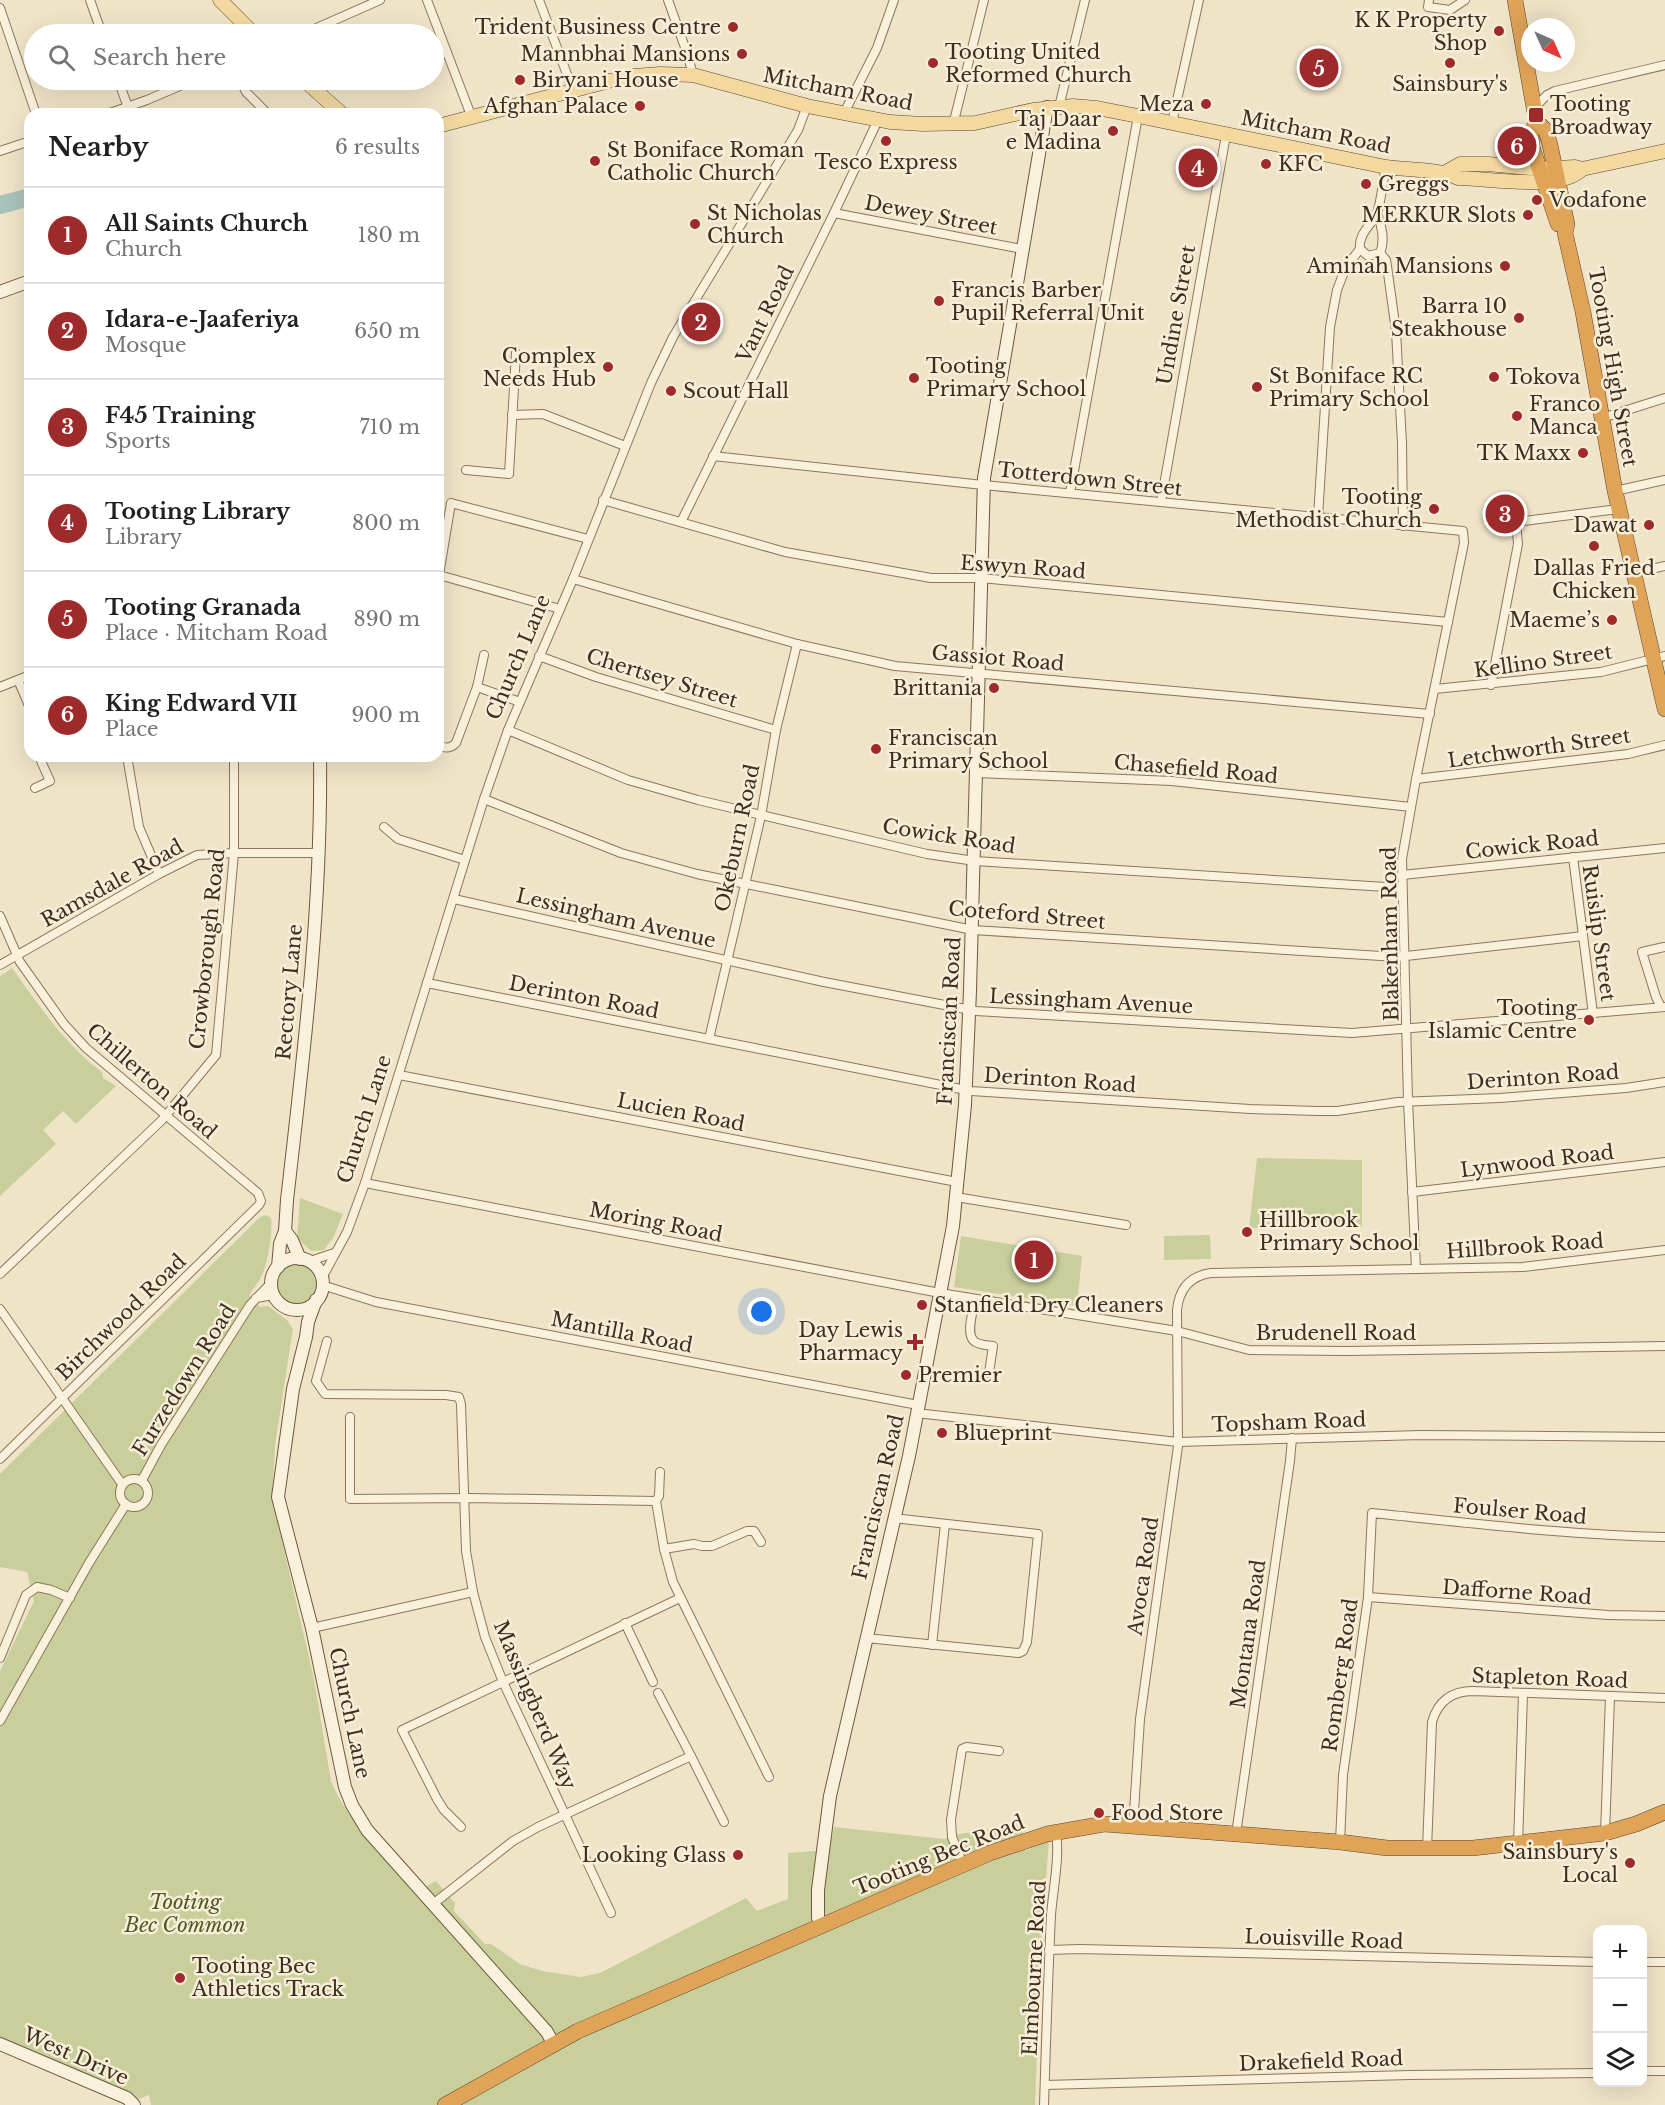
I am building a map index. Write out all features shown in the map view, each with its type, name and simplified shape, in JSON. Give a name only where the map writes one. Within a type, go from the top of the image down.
[{"type":"highway","name":"Tooting High Street","points":[[1517,0],[1536,115],[1546,131],[1549,175],[1559,227],[1565,232],[1578,290],[1614,491],[1633,573],[1659,658],[1665,709]]},
{"type":"highway","name":"Tooting Bec Road","points":[[445,2105],[578,2031],[645,2001],[963,1865],[1026,1840],[1056,1832],[1104,1824],[1340,1842],[1388,1848],[1473,1848],[1605,1833],[1629,1827],[1665,1812]]},
{"type":"main road","points":[[220,0],[243,24]]},
{"type":"main road","name":"Mitcham Road","points":[[444,125],[634,76],[667,74],[693,75],[807,106],[890,122],[953,125],[975,123],[1053,107],[1097,108],[1386,167],[1446,172],[1458,178],[1549,175],[1575,167],[1582,169],[1665,151]]},
{"type":"main road","points":[[315,90],[335,108]]},
{"type":"street","points":[[90,0],[98,24]]},
{"type":"street","points":[[326,24],[380,0]]},
{"type":"street","points":[[427,0],[436,24]]},
{"type":"street","points":[[539,0],[573,90]]},
{"type":"street","points":[[668,0],[693,75]]},
{"type":"street","points":[[844,113],[877,48],[894,0]]},
{"type":"street","points":[[953,125],[984,0]]},
{"type":"street","points":[[1053,107],[1085,0]]},
{"type":"street","points":[[1172,123],[1199,0]]},
{"type":"street","points":[[1429,4],[1450,10],[1465,0]]},
{"type":"street","points":[[0,8],[24,79]]},
{"type":"street","points":[[444,45],[472,118]]},
{"type":"street","points":[[1536,115],[1547,95],[1555,91],[1665,65]]},
{"type":"street","points":[[28,90],[34,108]]},
{"type":"street","points":[[122,90],[128,107]]},
{"type":"street","points":[[125,108],[170,90]]},
{"type":"street","points":[[245,90],[262,108]]},
{"type":"street","name":"Church Lane","points":[[322,1282],[347,1232],[365,1183],[484,799],[508,730],[573,579],[625,446],[673,337],[798,130],[807,106]]},
{"type":"street","name":"Franciscan Road","points":[[821,1926],[818,1918],[818,1890],[830,1796],[909,1456],[956,1197],[966,1091],[975,861],[983,485],[1022,249],[1053,107]]},
{"type":"street","points":[[1070,493],[1138,116]]},
{"type":"street","name":"Vant Road","points":[[681,522],[878,120]]},
{"type":"street","name":"Undine Street","points":[[1161,502],[1226,135]]},
{"type":"street","points":[[0,151],[24,143]]},
{"type":"street","points":[[1380,253],[1368,256],[1360,249],[1359,244],[1365,229],[1377,213],[1386,167]]},
{"type":"street","name":"Dewey Street","points":[[834,213],[1022,249]]},
{"type":"street","points":[[1377,213],[1381,224],[1380,253]]},
{"type":"street","points":[[1318,518],[1330,327],[1337,290],[1346,267],[1360,249]]},
{"type":"street","points":[[1380,253],[1386,260],[1396,331],[1402,443],[1403,526]]},
{"type":"street","points":[[0,292],[24,283]]},
{"type":"street","points":[[466,470],[509,474],[516,353]]},
{"type":"street","points":[[1602,418],[1665,398]]},
{"type":"street","points":[[512,415],[543,414],[625,446]]},
{"type":"street","name":"Totterdown Street","points":[[713,456],[1464,532]]},
{"type":"street","points":[[1614,491],[1665,480]]},
{"type":"street","name":"Eswyn Road","points":[[603,500],[785,552],[931,578],[981,578],[1448,622]]},
{"type":"street","points":[[444,545],[451,503],[588,539]]},
{"type":"street","points":[[1491,685],[1518,544],[1516,522],[1618,509]]},
{"type":"street","name":"Blakenham Road","points":[[1416,1269],[1408,1101],[1408,1029],[1402,888],[1403,846],[1464,543],[1464,532]]},
{"type":"street","points":[[1633,573],[1665,566]]},
{"type":"street","points":[[444,576],[560,609]]},
{"type":"street","name":"Gassiot Road","points":[[573,579],[798,644],[895,666],[1430,714]]},
{"type":"street","name":"Okeburn Road","points":[[709,1039],[760,816],[776,730],[798,644]]},
{"type":"street","points":[[444,748],[452,747],[456,743],[477,687],[484,655]]},
{"type":"street","name":"Chertsey Street","points":[[539,656],[596,677],[776,730]]},
{"type":"street","name":"Kellino Street","points":[[1435,689],[1601,672],[1659,658]]},
{"type":"street","points":[[0,687],[24,678]]},
{"type":"street","points":[[18,680],[24,694]]},
{"type":"street","points":[[477,687],[520,702]]},
{"type":"street","name":"Cowick Road","points":[[508,730],[628,780],[760,816],[927,854],[975,861],[1402,888]]},
{"type":"street","name":"Letchworth Street","points":[[1416,779],[1628,754],[1665,745]]},
{"type":"street","points":[[35,788],[50,781],[41,762]]},
{"type":"street","points":[[128,762],[139,827],[159,874]]},
{"type":"street","name":"Crowborough Road","points":[[0,1274],[166,1115],[213,1060],[217,1050],[234,853],[234,762]]},
{"type":"street","name":"Rectory Lane","points":[[278,1267],[280,1244],[285,1231],[309,1008],[319,853],[320,762]]},
{"type":"street","name":"Chasefield Road","points":[[977,773],[1172,781],[1411,807]]},
{"type":"street","name":"Coteford Street","points":[[484,799],[621,853],[697,874],[972,930],[1404,957],[1583,936]]},
{"type":"street","points":[[384,827],[398,839],[465,860]]},
{"type":"street","name":"Cowick Road","points":[[1402,875],[1665,848]]},
{"type":"street","name":"Ramsdale Road","points":[[0,965],[159,874],[197,855],[319,853]]},
{"type":"street","name":"Ruislip Street","points":[[1573,857],[1593,1014]]},
{"type":"street","name":"Lessingham Avenue","points":[[454,899],[824,982],[969,1010],[1337,1032],[1408,1029],[1663,1007]]},
{"type":"street","name":"Chillerton Road","points":[[0,916],[16,955],[64,1024],[86,1048],[260,1197]]},
{"type":"street","points":[[1663,1007],[1656,997],[1642,952],[1664,946]]},
{"type":"street","name":"Derinton Road","points":[[427,983],[966,1091],[1250,1109],[1337,1111],[1408,1101],[1500,1098],[1626,1088],[1665,1082]]},
{"type":"street","name":"Lucien Road","points":[[399,1075],[957,1182]]},
{"type":"street","name":"Lynwood Road","points":[[1412,1192],[1665,1162]]},
{"type":"street","name":"Moring Road","points":[[365,1183],[940,1293]]},
{"type":"street","name":"Birchwood Road","points":[[0,1459],[259,1205],[260,1197]]},
{"type":"street","points":[[956,1197],[1126,1224]]},
{"type":"street","points":[[285,1231],[305,1260],[318,1268],[322,1282],[316,1300],[308,1308],[297,1309],[283,1305],[274,1295],[272,1282],[278,1267],[290,1259],[305,1260],[335,1253]]},
{"type":"street","name":"Hillbrook Road","points":[[1177,1331],[1180,1295],[1188,1283],[1203,1274],[1523,1267],[1665,1250]]},
{"type":"street","name":"Furzedown Road","points":[[142,1480],[161,1445],[256,1298],[272,1282]]},
{"type":"street","name":"Mantilla Road","points":[[322,1282],[376,1302],[917,1409]]},
{"type":"street","name":"Brudenell Road","points":[[940,1293],[1177,1331],[1234,1347],[1269,1351],[1665,1346]]},
{"type":"street","name":"Furzedown Road","points":[[256,1298],[274,1295]]},
{"type":"street","points":[[975,1299],[970,1335],[978,1343],[993,1346],[989,1373]]},
{"type":"street","name":"Church Lane","points":[[316,1300],[308,1322],[293,1389],[278,1497],[312,1628],[345,1787],[352,1805],[368,1830],[547,2032],[554,2045]]},
{"type":"street","points":[[0,1309],[122,1484],[120,1496],[126,1504],[134,1508],[145,1502],[148,1488],[142,1480],[134,1478],[122,1484]]},
{"type":"street","points":[[297,1309],[308,1322]]},
{"type":"street","name":"Avoca Road","points":[[1133,1827],[1140,1719],[1178,1442],[1177,1331]]},
{"type":"street","name":"Massingberd Way","points":[[327,1341],[316,1381],[325,1394],[454,1395],[459,1398],[466,1551],[473,1592],[485,1637],[503,1682],[564,1816],[513,1841],[478,1871],[433,1904]]},
{"type":"street","name":"Topsham Road","points":[[917,1409],[1178,1442],[1421,1435],[1665,1437]]},
{"type":"street","points":[[350,1417],[351,1498],[656,1501]]},
{"type":"street","name":"Montana Road","points":[[1236,1834],[1292,1438]]},
{"type":"street","points":[[660,1472],[659,1496],[656,1501],[664,1549],[673,1582],[769,1777]]},
{"type":"street","points":[[0,1721],[126,1504]]},
{"type":"street","name":"Foulser Road","points":[[1372,1513],[1515,1528],[1665,1537]]},
{"type":"street","name":"Romberg Road","points":[[1340,1842],[1343,1775],[1368,1597],[1372,1513]]},
{"type":"street","points":[[866,1638],[1019,1653],[1023,1651],[1027,1642],[1038,1534],[893,1518]]},
{"type":"street","points":[[932,1645],[945,1524]]},
{"type":"street","points":[[664,1549],[694,1544],[712,1546],[747,1531],[754,1531],[761,1542]]},
{"type":"street","points":[[0,1658],[2,1647],[26,1595],[37,1587],[70,1598]]},
{"type":"street","points":[[312,1628],[473,1592]]},
{"type":"street","name":"Dafforne Road","points":[[1368,1597],[1608,1615],[1665,1616]]},
{"type":"street","points":[[461,1827],[444,1810],[437,1799],[402,1730],[680,1598]]},
{"type":"street","points":[[625,1623],[652,1682]]},
{"type":"street","name":"Stapleton Road","points":[[1427,1849],[1431,1731],[1437,1709],[1451,1695],[1462,1691],[1665,1698]]},
{"type":"street","points":[[658,1693],[724,1822]]},
{"type":"street","points":[[1518,1844],[1523,1694]]},
{"type":"street","points":[[1605,1833],[1610,1697]]},
{"type":"street","points":[[963,1865],[951,1837],[951,1820],[962,1749],[967,1747],[999,1751]]},
{"type":"street","points":[[611,1913],[564,1816],[691,1756]]},
{"type":"street","name":"Elmbourne Road","points":[[1044,2105],[1049,1950],[1053,1882],[1058,1845],[1056,1832]]},
{"type":"street","name":"Louisville Road","points":[[1049,1950],[1080,1948],[1593,1962]]},
{"type":"street","points":[[1647,1962],[1665,1962]]},
{"type":"street","name":"West Drive","points":[[0,2044],[127,2098],[134,2105]]},
{"type":"street","points":[[1647,2072],[1665,2071]]},
{"type":"street","name":"Drakefield Road","points":[[1045,2085],[1410,2075],[1593,2073]]},
{"type":"green space","points":[[12,968],[64,1037],[102,1072],[103,1078],[116,1086],[76,1124],[63,1111],[43,1130],[56,1144],[0,1196],[0,976]]},
{"type":"green space","points":[[1257,1158],[1362,1160],[1362,1227],[1249,1228]]},
{"type":"green space","points":[[300,1198],[343,1214],[333,1238],[324,1250],[311,1251],[297,1238]]},
{"type":"green space","name":"Tooting Bec Common","points":[[266,1215],[271,1218],[268,1255],[262,1275],[249,1295],[260,1307],[268,1306],[287,1320],[293,1329],[275,1445],[272,1498],[314,1679],[331,1781],[347,1811],[369,1839],[416,1892],[436,1881],[455,1903],[454,1911],[485,1944],[491,1944],[520,1964],[542,1971],[581,1977],[600,1973],[746,1898],[757,1911],[788,1899],[788,1853],[829,1850],[834,1827],[944,1839],[954,1835],[1022,1823],[1025,1851],[1049,1840],[1041,1943],[1035,2105],[151,2105],[149,2095],[139,2099],[0,2037],[0,1671],[34,1601],[27,1572],[0,1567],[0,1474],[260,1217]]},
{"type":"green space","points":[[1210,1235],[1211,1259],[1164,1260],[1164,1236]]},
{"type":"green space","points":[[961,1236],[1082,1256],[1077,1306],[954,1287]]},
{"type":"green space","points":[[297,1264],[305,1265],[311,1270],[316,1276],[316,1292],[311,1298],[305,1303],[297,1304],[289,1303],[283,1298],[278,1292],[277,1284],[278,1276],[283,1270],[289,1265]]},
{"type":"waterway","points":[[0,205],[24,199]]},
{"type":"place","name":"Trident Business Centre","points":[[733,27]]},
{"type":"place","name":"K K Property Shop","points":[[1499,31]]},
{"type":"place","name":"Mannbhai Mansions","points":[[742,54]]},
{"type":"place","name":"Tooting United Reformed Church","points":[[933,63]]},
{"type":"place","name":"Sainsbury's","points":[[1450,63]]},
{"type":"place","name":"Tooting Granada","points":[[1319,68]]},
{"type":"place","name":"Biryani House","points":[[520,80]]},
{"type":"place","name":"Meza","points":[[1206,104]]},
{"type":"place","name":"Afghan Palace","points":[[640,106]]},
{"type":"place","name":"Tooting Broadway","points":[[1536,115]]},
{"type":"place","name":"Taj Daar e Madina","points":[[1113,131]]},
{"type":"place","name":"Tesco Express","points":[[886,141]]},
{"type":"place","name":"King Edward VII","points":[[1517,146]]},
{"type":"place","name":"St Boniface Roman Catholic Church","points":[[595,161]]},
{"type":"place","name":"KFC","points":[[1266,164]]},
{"type":"place","name":"Tooting Library","points":[[1198,168]]},
{"type":"place","name":"Greggs","points":[[1366,184]]},
{"type":"place","name":"Vodafone","points":[[1537,200]]},
{"type":"place","name":"MERKUR Slots","points":[[1528,215]]},
{"type":"place","name":"St Nicholas Church","points":[[695,224]]},
{"type":"place","name":"Aminah Mansions","points":[[1505,266]]},
{"type":"place","name":"Francis Barber Pupil Referral Unit","points":[[939,301]]},
{"type":"place","name":"Barra 10 Steakhouse","points":[[1519,318]]},
{"type":"place","name":"Idara-e-Jaaferiya","points":[[701,322]]},
{"type":"place","name":"Complex Needs Hub","points":[[608,367]]},
{"type":"place","name":"Tokova","points":[[1494,377]]},
{"type":"place","name":"Tooting Primary School","points":[[914,378]]},
{"type":"place","name":"St Boniface RC Primary School","points":[[1257,387]]},
{"type":"place","name":"Scout Hall","points":[[671,391]]},
{"type":"place","name":"Franco Manca","points":[[1517,416]]},
{"type":"place","name":"TK Maxx","points":[[1583,453]]},
{"type":"place","name":"Tooting Methodist Church","points":[[1434,509]]},
{"type":"place","name":"F45 Training","points":[[1505,514]]},
{"type":"place","name":"Dawat","points":[[1649,525]]},
{"type":"place","name":"Dallas Fried Chicken","points":[[1594,546]]},
{"type":"place","name":"Maeme’s","points":[[1612,620]]},
{"type":"place","name":"Brittania","points":[[994,688]]},
{"type":"place","name":"Franciscan Primary School","points":[[876,749]]},
{"type":"place","name":"Tooting Islamic Centre","points":[[1589,1020]]},
{"type":"place","name":"Hillbrook Primary School","points":[[1247,1232]]},
{"type":"place","name":"All Saints Church","points":[[1034,1260]]},
{"type":"place","name":"Stanfield Dry Cleaners","points":[[922,1305]]},
{"type":"place","name":"Day Lewis Pharmacy","points":[[915,1342]]},
{"type":"place","name":"Premier","points":[[906,1375]]},
{"type":"place","name":"Blueprint","points":[[942,1433]]},
{"type":"place","name":"Food Store","points":[[1099,1813]]},
{"type":"place","name":"Looking Glass","points":[[738,1855]]},
{"type":"place","name":"Sainsbury's Local","points":[[1630,1863]]},
{"type":"place","name":"Tooting Bec Athletics Track","points":[[180,1978]]}]
